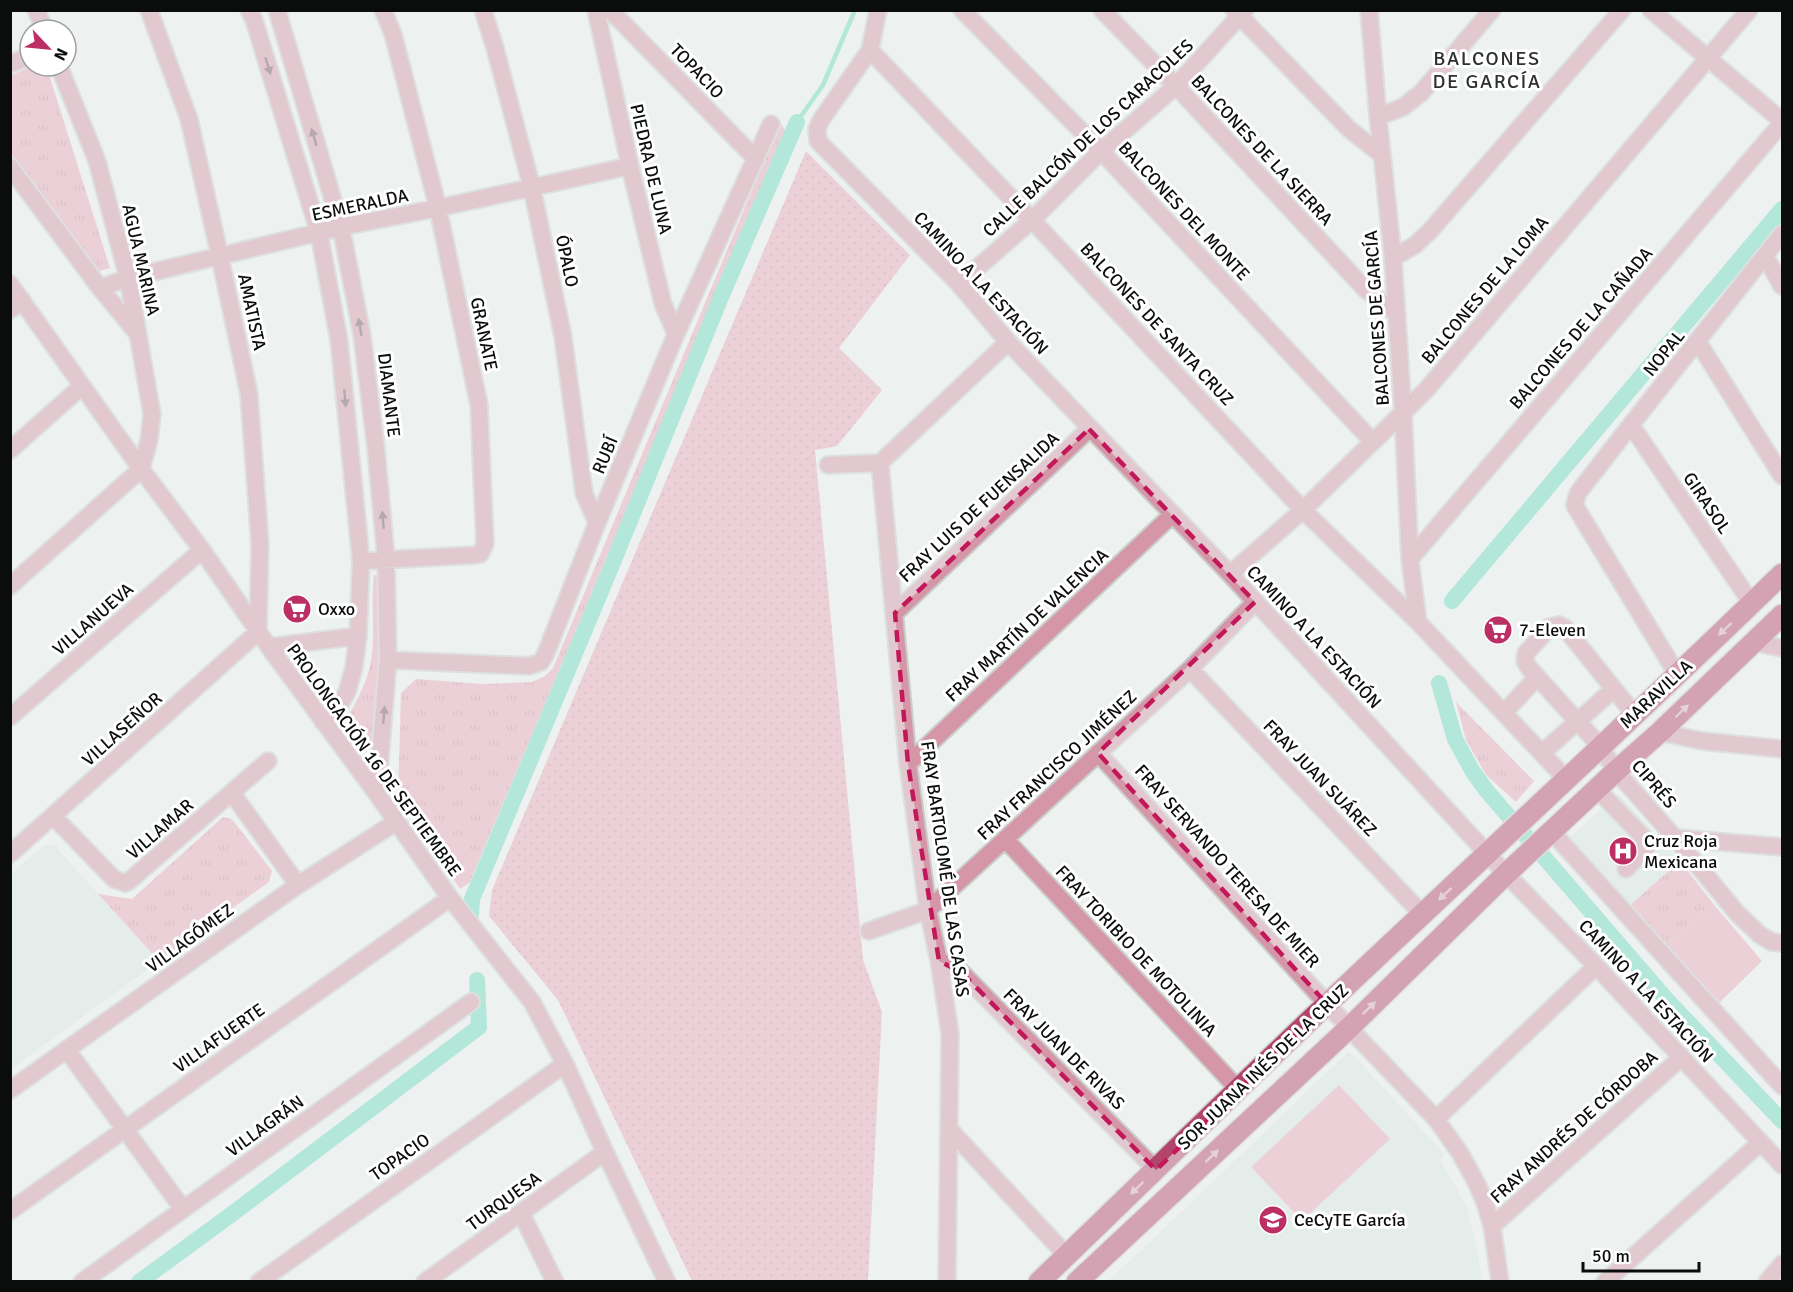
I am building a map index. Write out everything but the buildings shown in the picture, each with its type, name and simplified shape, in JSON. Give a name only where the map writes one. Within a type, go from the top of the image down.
[{"type":"main road","name":"MARAVILLA","points":[[1493,849],[1782,574]]},
{"type":"main road","name":"MARAVILLA","points":[[1550,834],[1782,615]]},
{"type":"main road","name":"SOR JUANA INÉS DE LA CRUZ","points":[[1077,1281],[1349,1028],[1513,867],[1550,834]]},
{"type":"main road","name":"SOR JUANA INÉS DE LA CRUZ","points":[[1039,1281],[1327,1004],[1493,849]]},
{"type":"street","name":"AMATISTA","points":[[149,10],[189,119],[249,394],[260,544],[258,632]]},
{"type":"street","points":[[249,10],[319,233],[339,340],[361,561],[358,636],[354,667],[347,692],[336,711],[323,722]]},
{"type":"street","name":"DIAMANTE","points":[[277,10],[341,227],[362,335],[387,558],[388,660],[377,794]]},
{"type":"street","name":"GRANATE","points":[[361,561],[475,555],[480,554],[485,544],[479,405],[438,208],[393,34],[383,10]]},
{"type":"street","name":"ÓPALO","points":[[483,10],[532,188],[563,337],[585,493],[597,523]]},
{"type":"street","name":"PIEDRA DE LUNA","points":[[596,10],[663,304],[676,334]]},
{"type":"street","name":"TOPACIO","points":[[610,10],[756,159]]},
{"type":"street","points":[[870,50],[878,10]]},
{"type":"street","name":"BALCONES DEL MONTE","points":[[962,10],[1101,151],[1373,442]]},
{"type":"street","name":"BALCONES DE LA SIERRA","points":[[1102,10],[1365,289],[1396,314]]},
{"type":"street","name":"BALCONES DE GARCÍA","points":[[1369,10],[1393,258],[1410,559],[1418,622]]},
{"type":"street","points":[[1378,117],[1403,107],[1421,93],[1492,10]]},
{"type":"street","points":[[1393,258],[1415,245],[1430,231],[1622,10]]},
{"type":"street","points":[[1651,10],[1782,122]]},
{"type":"street","name":"BALCONES DE LA LOMA","points":[[1230,574],[1303,510],[1427,389],[1749,10]]},
{"type":"street","points":[[1240,13],[1349,129],[1382,155]]},
{"type":"street","name":"CALLE BALCÓN DE LOS CARACOLES","points":[[959,284],[1032,219],[1101,151],[1176,86],[1240,13]]},
{"type":"street","name":"CAMINO A LA ESTACIÓN","points":[[870,50],[821,120],[817,129],[818,141],[959,284],[1008,342],[1089,429],[1493,849],[1513,867],[1596,966],[1782,1165]]},
{"type":"street","name":"BALCONES DE SANTA CRUZ","points":[[870,50],[1032,219],[1303,510],[1418,622],[1566,779]]},
{"type":"street","name":"AGUA MARINA","points":[[64,78],[97,161],[128,278],[152,414],[149,440],[141,469]]},
{"type":"street","name":"BALCONES DE LA CAÑADA","points":[[1410,559],[1782,122]]},
{"type":"street","name":"RUBÍ","points":[[388,660],[529,666],[541,662],[676,334],[771,124]]},
{"type":"street","name":"ESMERALDA","points":[[100,288],[128,278],[341,227],[630,166]]},
{"type":"street","points":[[10,167],[138,335]]},
{"type":"street","name":"NOPAL","points":[[1677,674],[1575,506],[1576,498],[1631,424],[1782,234]]},
{"type":"street","points":[[1765,256],[1782,285]]},
{"type":"street","name":"PROLONGACIÓN 16 DE SEPTIEMBRE","points":[[10,284],[16,305],[82,386],[450,898],[532,1002],[565,1064],[667,1281]]},
{"type":"street","points":[[828,465],[880,463],[1008,342]]},
{"type":"street","points":[[1698,342],[1782,476]]},
{"type":"street","points":[[10,450],[82,386]]},
{"type":"street","name":"GIRASOL","points":[[1631,424],[1752,604]]},
{"type":"street","name":"FRAY LUIS DE FUENSALIDA","points":[[895,613],[1089,429]]},
{"type":"street","name":"FRAY BARTOLOMÉ DE LAS CASAS","points":[[880,463],[908,764],[928,910],[939,961],[950,1034],[947,1281]]},
{"type":"street","points":[[10,586],[141,469]]},
{"type":"street","name":"FRAY MARTÍN DE VALENCIA","points":[[908,764],[1173,514]]},
{"type":"street","name":"VILLANUEVA","points":[[10,717],[202,550]]},
{"type":"street","name":"FRAY FRANCISCO JIMÉNEZ","points":[[869,931],[928,910],[1190,669],[1255,602]]},
{"type":"street","name":"CIPRÉS","points":[[1614,689],[1564,628],[1559,625],[1550,627],[1526,653],[1525,661],[1600,746],[1616,771],[1737,913],[1760,935],[1772,942],[1782,943]]},
{"type":"street","name":"VILLASEÑOR","points":[[10,854],[258,632]]},
{"type":"street","points":[[269,647],[358,636]]},
{"type":"street","points":[[1754,642],[1782,648]]},
{"type":"street","name":"FRAY JUAN SUÁREZ","points":[[1190,669],[1423,915]]},
{"type":"street","points":[[1504,713],[1538,677]]},
{"type":"street","points":[[1542,753],[1614,689],[1634,714]]},
{"type":"street","points":[[1660,732],[1702,741],[1782,749]]},
{"type":"street","name":"FRAY SERVANDO TERESA DE MIER","points":[[1098,753],[1349,1028],[1436,1119],[1460,1153],[1476,1182],[1492,1226],[1500,1281]]},
{"type":"street","name":"VILLAMAR","points":[[53,816],[114,879],[124,883],[268,761]]},
{"type":"street","points":[[1597,789],[1645,839],[1646,848],[1626,869]]},
{"type":"street","points":[[232,793],[298,885]]},
{"type":"street","name":"VILLAGÓMEZ","points":[[10,1090],[298,885],[396,822]]},
{"type":"street","points":[[1550,834],[1782,1086]]},
{"type":"street","points":[[1675,838],[1782,847]]},
{"type":"street","name":"FRAY TORIBIO DE MOTOLINIA","points":[[1005,839],[1238,1089]]},
{"type":"street","name":"VILLAFUERTE","points":[[10,1211],[450,898]]},
{"type":"street","name":"FRAY JUAN DE RIVAS","points":[[939,961],[961,972],[1156,1170]]},
{"type":"street","points":[[1436,1119],[1596,966]]},
{"type":"street","name":"VILLAGRÁN","points":[[82,1281],[471,1002]]},
{"type":"street","points":[[67,1050],[183,1209]]},
{"type":"street","name":"FRAY ANDRÉS DE CÓRDOBA","points":[[1492,1226],[1682,1057]]},
{"type":"street","name":"TOPACIO","points":[[259,1281],[565,1064]]},
{"type":"street","points":[[950,1131],[1066,1255]]},
{"type":"street","points":[[1605,1281],[1761,1142]]},
{"type":"street","name":"TURQUESA","points":[[435,1278],[605,1152]]},
{"type":"street","points":[[521,1213],[555,1281]]},
{"type":"street","points":[[1767,1281],[1782,1264]]},
{"type":"highlighted area","points":[[1089,429],[1255,602],[1098,753],[1327,1004],[1156,1170],[961,972],[939,961],[908,764],[895,613]]},
{"type":"shaded area","name":"Cruz Roja Mexicana","points":[[1619,794],[1680,861],[1628,907],[1567,840]]},
{"type":"shaded area","points":[[44,845],[55,846],[159,961],[11,1069],[11,874]]},
{"type":"shaded area","name":"CeCyTE García","points":[[1349,1051],[1445,1154],[1440,1159],[1467,1207],[1478,1253],[1481,1281],[1108,1282]]},
{"type":"green space","points":[[18,72],[18,78],[50,78],[110,268],[96,272],[11,154],[10,76]]},
{"type":"green space","points":[[780,123],[786,131],[470,882],[460,889],[398,797],[401,693],[416,679],[483,684],[532,682],[545,676],[553,668]]},
{"type":"green space","points":[[806,151],[910,255],[839,348],[882,390],[837,446],[815,450],[863,960],[882,1012],[868,1281],[692,1281],[558,1000],[489,916],[492,890]]},
{"type":"green space","points":[[374,575],[384,579],[375,745],[366,751],[345,722],[369,670],[373,635]]},
{"type":"green space","points":[[1456,702],[1534,781],[1516,802],[1486,775],[1466,740]]},
{"type":"green space","points":[[223,817],[232,819],[272,871],[269,882],[159,961],[98,894],[132,899]]},
{"type":"green space","points":[[1680,861],[1715,906],[1668,948],[1628,907]]},
{"type":"green space","points":[[1715,906],[1762,961],[1719,1003],[1668,948]]},
{"type":"green space","points":[[1339,1085],[1390,1139],[1302,1221],[1251,1167]]},
{"type":"waterway","points":[[797,122],[823,85],[855,10]]},
{"type":"waterway","points":[[471,915],[472,899],[721,297],[797,122]]},
{"type":"waterway","points":[[1452,601],[1782,209]]},
{"type":"waterway","points":[[1439,683],[1455,739],[1486,790],[1667,1000],[1782,1121]]},
{"type":"waterway","points":[[139,1282],[479,1027],[477,980]]},
{"type":"place","name":"Oxxo","points":[[297,609]]},
{"type":"place","name":"7-Eleven","points":[[1498,630]]},
{"type":"place","name":"Cruz Roja Mexicana","points":[[1623,851]]},
{"type":"place","name":"CeCyTE García","points":[[1273,1220]]},
{"type":"district","name":"BALCONES DE GARCÍA","points":[[1487,70]]}]
